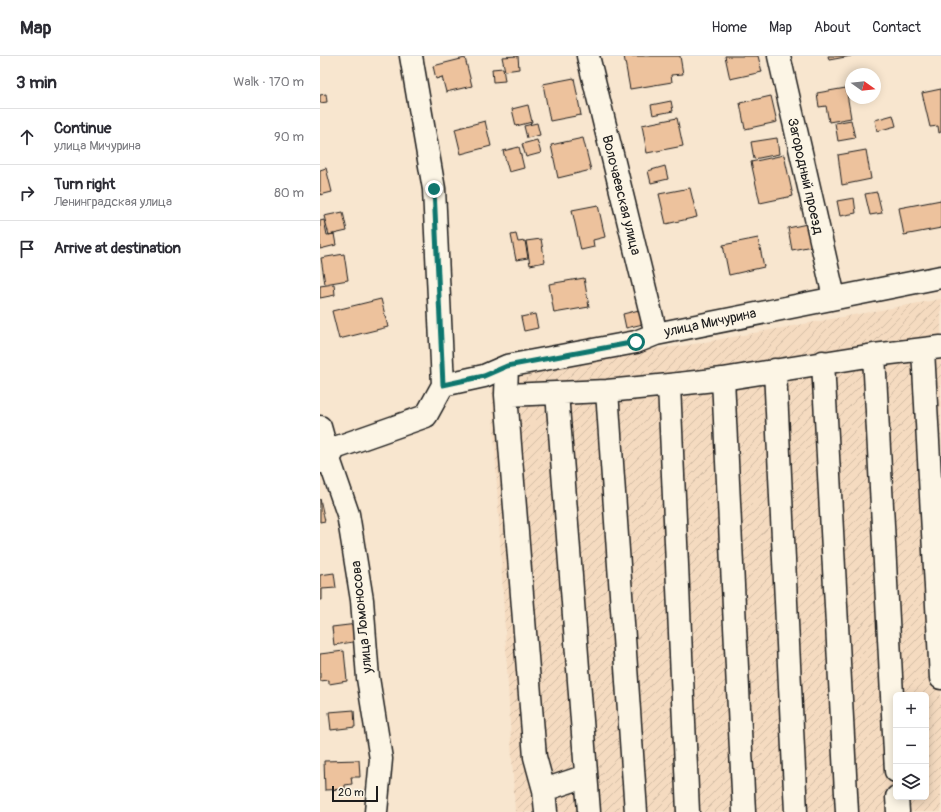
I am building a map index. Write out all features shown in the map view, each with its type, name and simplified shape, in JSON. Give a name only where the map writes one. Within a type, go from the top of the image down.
[{"type":"street","points":[[324,460],[335,448],[426,416],[443,385],[434,189],[411,56]]},
{"type":"street","name":"Волочаевская улица","points":[[588,56],[656,334]]},
{"type":"street","name":"Загородный проезд","points":[[779,56],[834,297]]},
{"type":"street","name":"улица Мичурина","points":[[443,385],[484,376],[507,366],[636,342],[656,334],[834,297],[941,277]]},
{"type":"street","points":[[506,395],[607,391],[669,385],[723,379],[823,362],[932,348],[941,678]]},
{"type":"street","points":[[874,355],[896,764]]},
{"type":"street","points":[[823,362],[847,812]]},
{"type":"street","points":[[507,366],[506,395],[535,757],[544,790],[546,812]]},
{"type":"street","points":[[775,370],[796,812]]},
{"type":"street","points":[[723,379],[744,812]]},
{"type":"street","points":[[669,385],[688,812]]},
{"type":"street","points":[[607,391],[636,812]]},
{"type":"street","points":[[557,393],[589,812]]},
{"type":"street","name":"улица Ломоносова","points":[[320,426],[324,460],[348,514],[362,600],[368,678],[381,758],[376,812]]},
{"type":"street","points":[[544,790],[586,776]]},
{"type":"street","points":[[897,800],[898,812]]},
{"type":"shaded area","points":[[941,299],[941,812],[515,812],[491,376],[611,353],[683,346]]},
{"type":"building","points":[[518,56],[519,69],[505,71],[502,57]]},
{"type":"building","points":[[624,56],[680,56],[683,74],[671,75],[672,82],[630,89]]},
{"type":"building","points":[[725,56],[758,56],[762,72],[730,79]]},
{"type":"building","points":[[828,56],[851,56],[829,60]]},
{"type":"building","points":[[465,58],[472,86],[446,92],[442,77],[436,79],[433,66]]},
{"type":"building","points":[[503,68],[505,81],[493,82],[492,69]]},
{"type":"building","points":[[574,78],[581,115],[550,121],[543,84]]},
{"type":"building","points":[[845,88],[845,104],[849,104],[851,118],[829,122],[826,106],[819,107],[817,93]]},
{"type":"building","points":[[941,89],[941,132],[939,133],[938,126],[930,127],[922,93]]},
{"type":"building","points":[[326,94],[327,102],[320,103],[320,95]]},
{"type":"building","points":[[771,96],[777,122],[745,129],[740,103]]},
{"type":"building","points":[[671,101],[673,111],[653,115],[651,105]]},
{"type":"building","points":[[528,105],[532,122],[516,126],[512,109]]},
{"type":"building","points":[[893,115],[896,126],[877,131],[875,120]]},
{"type":"building","points":[[677,118],[683,146],[647,153],[642,125]]},
{"type":"building","points":[[851,120],[855,138],[838,141],[835,123]]},
{"type":"building","points":[[485,121],[491,146],[461,154],[455,129]]},
{"type":"building","points":[[537,123],[540,135],[527,138],[524,126]]},
{"type":"building","points":[[583,138],[591,170],[558,178],[551,145]]},
{"type":"building","points":[[777,138],[779,154],[754,159],[751,142]]},
{"type":"building","points":[[537,140],[541,153],[526,157],[522,144]]},
{"type":"building","points":[[519,147],[524,168],[509,172],[503,151]]},
{"type":"building","points":[[866,150],[871,179],[842,185],[838,155]]},
{"type":"building","points":[[784,155],[793,196],[760,203],[751,162]]},
{"type":"building","points":[[665,166],[668,179],[651,183],[648,171]]},
{"type":"building","points":[[326,168],[332,192],[320,195],[320,170]]},
{"type":"building","points":[[690,188],[697,217],[666,224],[659,194]]},
{"type":"building","points":[[877,192],[882,213],[870,215],[865,194]]},
{"type":"building","points":[[854,198],[856,213],[840,216],[837,201]]},
{"type":"building","points":[[941,200],[941,228],[904,235],[899,208]]},
{"type":"building","points":[[598,205],[605,237],[593,240],[594,247],[581,250],[572,210]]},
{"type":"building","points":[[343,212],[347,231],[329,235],[324,216]]},
{"type":"building","points":[[324,220],[327,235],[334,234],[336,245],[320,249],[320,221]]},
{"type":"building","points":[[807,224],[812,246],[792,250],[788,228]]},
{"type":"building","points":[[516,234],[518,242],[525,241],[528,258],[516,260],[511,235]]},
{"type":"building","points":[[758,238],[764,267],[729,275],[723,245]]},
{"type":"building","points":[[541,239],[545,262],[530,265],[526,241]]},
{"type":"building","points":[[344,254],[348,280],[325,284],[321,258]]},
{"type":"building","points":[[584,278],[589,307],[554,313],[549,284]]},
{"type":"building","points":[[334,284],[335,295],[320,298],[320,286]]},
{"type":"building","points":[[381,299],[388,327],[339,339],[332,311]]},
{"type":"building","points":[[639,310],[643,324],[626,328],[623,314]]},
{"type":"building","points":[[535,314],[538,328],[524,331],[521,317]]},
{"type":"building","points":[[320,499],[325,521],[320,522]]},
{"type":"building","points":[[334,573],[336,588],[322,589],[322,600],[320,600],[320,575]]},
{"type":"building","points":[[357,624],[359,641],[334,645],[332,627]]},
{"type":"building","points":[[344,651],[347,681],[329,684],[329,680],[320,681],[320,654]]},
{"type":"building","points":[[354,710],[355,727],[331,730],[329,712]]},
{"type":"building","points":[[359,760],[360,777],[351,777],[352,784],[345,785],[345,789],[325,790],[324,761]]},
{"type":"route","points":[[434,189],[443,385],[484,376],[507,366],[636,342]]}]
